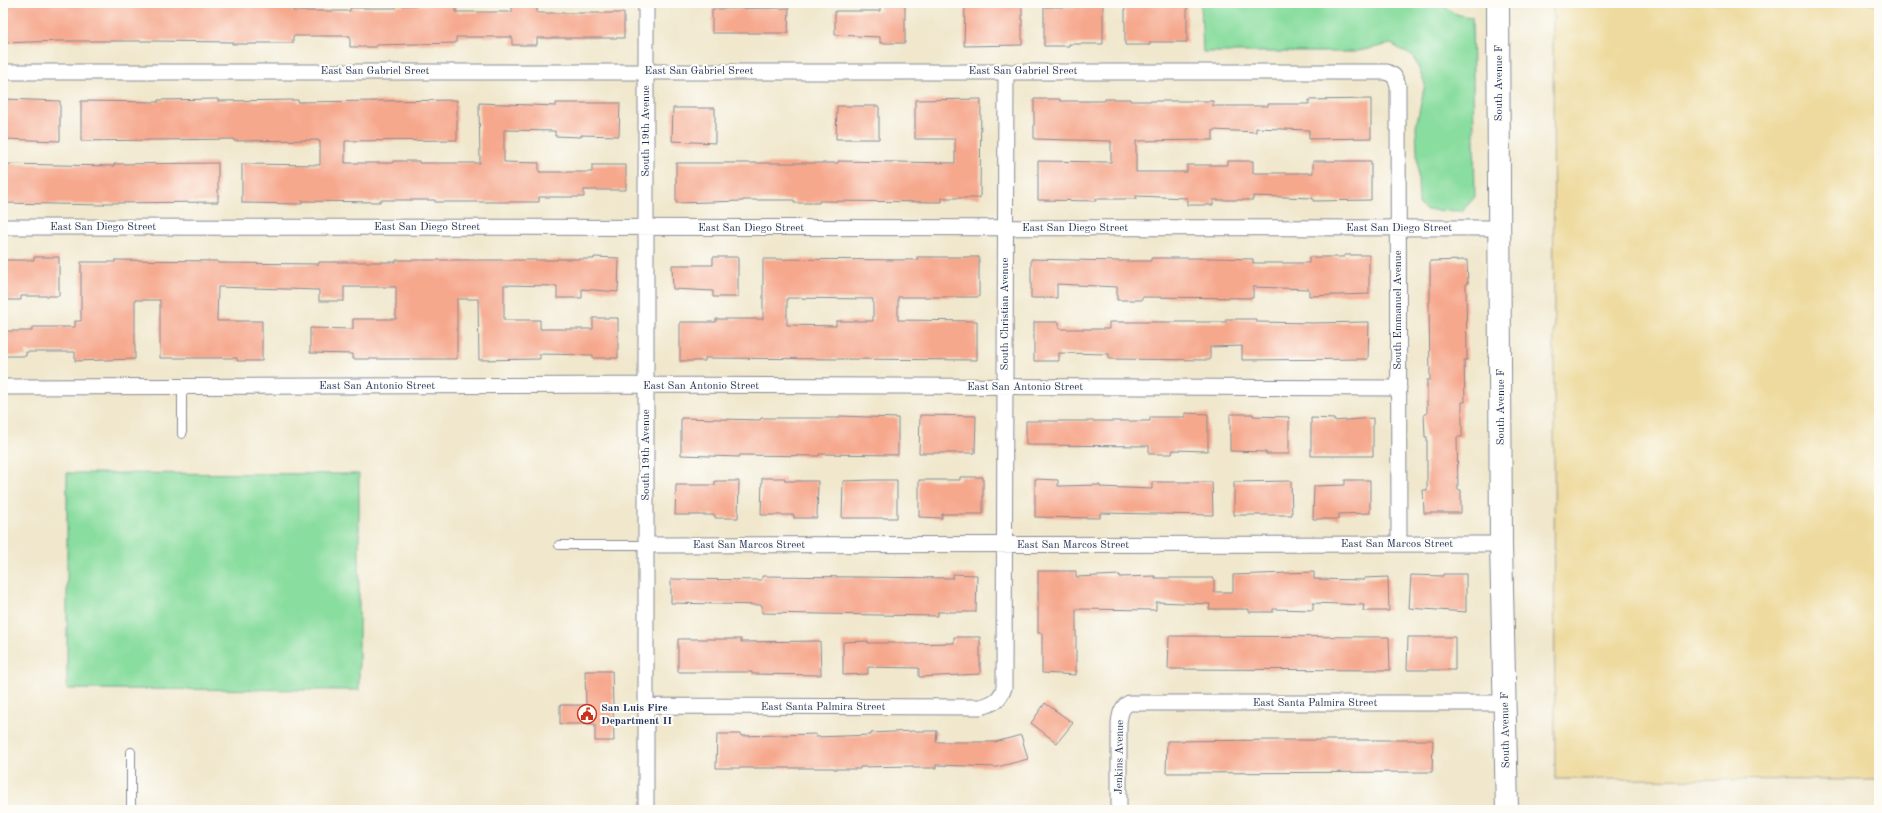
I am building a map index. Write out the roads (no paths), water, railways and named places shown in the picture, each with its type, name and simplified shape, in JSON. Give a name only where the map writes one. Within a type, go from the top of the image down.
[{"type":"street","name":"South 19th Avenue","points":[[646,3],[646,810]]},
{"type":"street","name":"South Avenue F","points":[[1498,3],[1501,544],[1506,703],[1507,810]]},
{"type":"street","name":"South Christian Avenue","points":[[998,699],[1004,688],[1006,71]]},
{"type":"street","name":"East San Gabriel Sreet","points":[[3,72],[1373,71],[1387,72],[1394,76]]},
{"type":"street","name":"South Emmanuel Avenue","points":[[1394,76],[1398,85],[1399,544]]},
{"type":"street","name":"East San Diego Street","points":[[3,227],[1500,228]]},
{"type":"street","name":"East San Antonio Street","points":[[3,387],[646,386],[1399,388]]},
{"type":"street","name":"East San Marcos Street","points":[[646,545],[1005,546],[1501,544]]},
{"type":"street","name":"East Santa Palmira Street","points":[[646,706],[980,707],[990,705],[998,699]]},
{"type":"street","name":"East Santa Palmira Street","points":[[1125,705],[1129,703],[1506,703]]},
{"type":"street","name":"Jenkins Avenue","points":[[1119,810],[1119,723],[1121,712],[1125,705]]},
{"type":"lane","points":[[182,386],[182,434]]},
{"type":"lane","points":[[559,545],[646,545]]},
{"type":"lane","points":[[131,810],[132,752]]},
{"type":"place","name":"San Luis Fire Department II","points":[[587,714]]}]
